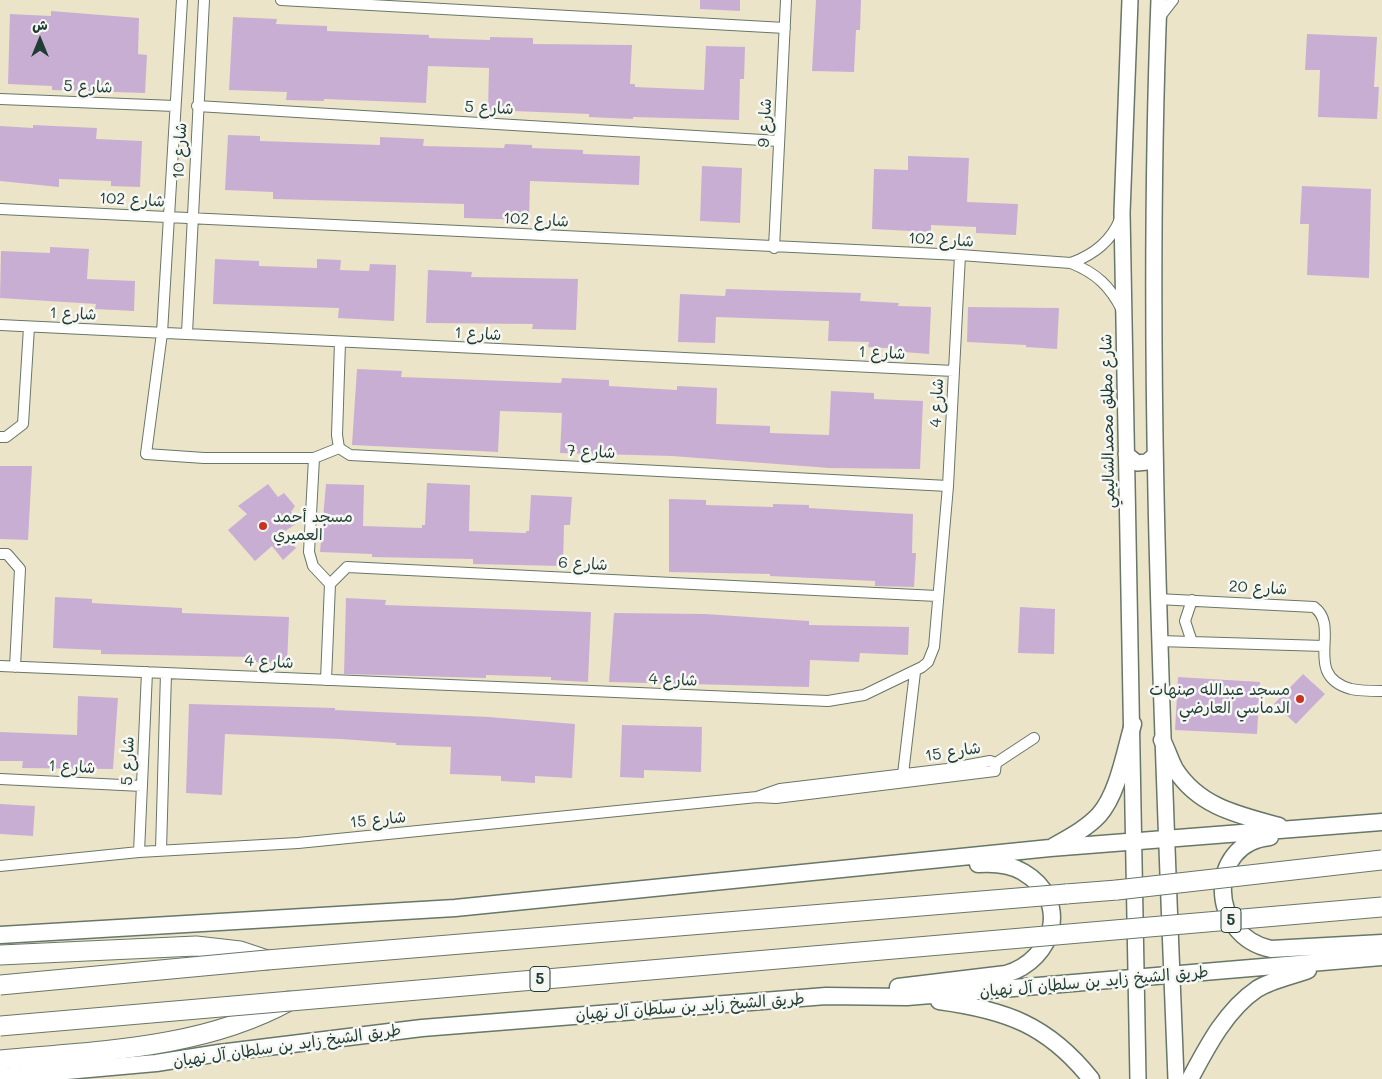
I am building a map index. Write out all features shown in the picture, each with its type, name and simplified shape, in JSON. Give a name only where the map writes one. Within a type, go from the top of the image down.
[{"type":"highway","points":[[0,985],[267,960],[1117,890],[1382,860]]},
{"type":"highway","name":"5","points":[[0,1026],[1382,907]]},
{"type":"highway","points":[[0,955],[196,946],[240,951],[267,960]]},
{"type":"highway","points":[[0,1060],[50,1056],[193,1037],[236,1025],[290,1000]]},
{"type":"main road","points":[[1050,848],[1081,830],[1100,814],[1119,774],[1133,724]]},
{"type":"main road","points":[[1162,740],[1175,769],[1196,794],[1223,810],[1291,829]]},
{"type":"main road","points":[[0,935],[455,908],[1050,848],[1382,822]]},
{"type":"main road","points":[[1382,826],[1264,837],[1252,842],[1236,856],[1224,876],[1222,889],[1226,914],[1233,926],[1243,937],[1264,948],[1382,943]]},
{"type":"main road","points":[[806,872],[1002,864],[1022,871],[1035,880],[1043,890],[1050,908],[1051,927],[1047,942],[1040,953],[1020,970],[1006,974],[826,996]]},
{"type":"main road","name":"طريق الشيخ زايد بن سلطان آل نهيان","points":[[0,1077],[156,1063],[219,1053],[422,1028],[826,996],[907,997],[1382,956]]},
{"type":"main road","points":[[1190,1079],[1204,1052],[1238,1005],[1258,988],[1327,962]]},
{"type":"main road","points":[[907,997],[970,1005],[1008,1016],[1040,1031],[1062,1046],[1091,1079]]},
{"type":"street","name":"شارع 10","points":[[182,0],[162,333],[146,454],[204,458],[314,458]]},
{"type":"street","name":"شارع 10","points":[[187,333],[191,217],[204,0]]},
{"type":"street","points":[[281,0],[356,2],[785,28]]},
{"type":"street","name":"شارع 9","points":[[774,248],[786,0]]},
{"type":"street","name":"شارع مطلق محمدالشاليمي","points":[[1130,0],[1122,213],[1133,724],[1138,1079]]},
{"type":"street","points":[[1159,0],[1152,208],[1154,456],[1157,599],[1176,1079]]},
{"type":"street","points":[[1158,18],[1173,0]]},
{"type":"street","name":"شارع 5","points":[[0,99],[175,106]]},
{"type":"street","name":"شارع 5","points":[[197,106],[779,140]]},
{"type":"street","name":"شارع 102","points":[[0,209],[191,217],[774,248],[960,255],[1071,263],[1086,269],[1100,278],[1112,290],[1123,311]]},
{"type":"street","name":"شارع 102","points":[[1071,263],[1086,257],[1100,248],[1111,236],[1122,213]]},
{"type":"street","name":"شارع 4","points":[[0,666],[828,701],[864,696],[915,672],[928,662],[934,647],[948,486],[960,255]]},
{"type":"street","name":"شارع 1","points":[[0,326],[187,333],[954,371]]},
{"type":"street","points":[[0,436],[6,437],[23,424],[29,327]]},
{"type":"street","points":[[326,680],[330,584],[313,566],[309,552],[314,458],[339,448],[337,436],[340,342]]},
{"type":"street","name":"شارع 7","points":[[339,448],[350,455],[948,486]]},
{"type":"street","points":[[1126,454],[1137,463],[1147,462],[1154,456]]},
{"type":"street","points":[[0,554],[7,554],[20,569],[15,667]]},
{"type":"street","name":"شارع 6","points":[[330,584],[347,567],[938,596]]},
{"type":"street","name":"شارع 20","points":[[1157,599],[1314,607],[1324,620],[1326,670],[1337,682],[1352,689],[1382,692]]},
{"type":"street","points":[[1192,600],[1185,621],[1192,642]]},
{"type":"street","points":[[1159,642],[1324,646]]},
{"type":"street","name":"شارع 5","points":[[139,852],[147,672]]},
{"type":"street","points":[[903,774],[915,672]]},
{"type":"street","points":[[161,850],[166,673]]},
{"type":"street","points":[[996,763],[1034,738]]},
{"type":"street","name":"شارع 15","points":[[0,866],[161,850],[298,843],[758,797],[776,798],[992,772],[997,769],[996,763],[990,761],[780,789],[758,797]]},
{"type":"street","name":"شارع 1","points":[[0,778],[142,786]]},
{"type":"building","points":[[700,0],[740,0],[740,11],[700,9]]},
{"type":"building","points":[[816,0],[861,0],[860,30],[856,30],[854,72],[812,71]]},
{"type":"building","points":[[51,11],[139,18],[138,54],[147,55],[145,93],[52,90],[52,86],[8,84],[10,14],[51,16]]},
{"type":"building","points":[[233,17],[277,19],[276,24],[327,26],[327,31],[429,35],[429,38],[490,40],[490,37],[533,38],[533,44],[632,45],[630,84],[635,84],[635,87],[704,90],[706,46],[745,47],[744,79],[740,79],[739,120],[633,117],[633,119],[589,117],[589,114],[488,110],[489,68],[428,66],[426,103],[324,99],[324,101],[286,100],[287,92],[229,90]]},
{"type":"building","points":[[1307,34],[1377,37],[1374,87],[1379,87],[1377,119],[1318,117],[1320,70],[1305,70]]},
{"type":"building","points":[[33,125],[97,128],[96,139],[142,141],[140,187],[111,186],[111,181],[59,179],[59,187],[0,181],[0,126],[33,128]]},
{"type":"building","points":[[228,135],[260,136],[260,141],[380,145],[380,137],[424,139],[423,146],[504,148],[505,144],[532,145],[532,148],[583,150],[583,154],[640,156],[639,185],[530,181],[529,220],[464,218],[464,204],[273,199],[273,192],[225,190]]},
{"type":"building","points":[[908,156],[969,158],[967,202],[1018,204],[1016,235],[976,233],[976,227],[931,225],[931,232],[872,229],[874,169],[908,170]]},
{"type":"building","points":[[702,166],[742,168],[740,223],[700,221]]},
{"type":"building","points":[[1302,186],[1371,189],[1369,278],[1307,275],[1309,224],[1300,224]]},
{"type":"building","points":[[50,247],[89,249],[87,279],[135,281],[134,311],[95,309],[96,304],[0,298],[1,251],[50,253]]},
{"type":"building","points":[[215,259],[259,261],[259,266],[317,268],[317,259],[341,260],[340,270],[369,271],[370,264],[396,265],[394,321],[338,318],[339,308],[213,304]]},
{"type":"building","points":[[428,270],[472,272],[471,277],[578,279],[576,330],[532,329],[533,324],[426,323]]},
{"type":"building","points":[[726,289],[861,293],[860,301],[899,303],[898,306],[931,307],[929,354],[903,352],[903,349],[868,347],[869,342],[828,341],[829,321],[716,317],[715,343],[678,342],[680,294],[725,296]]},
{"type":"building","points":[[968,307],[1059,308],[1057,349],[1026,347],[1026,345],[967,342]]},
{"type":"building","points":[[357,369],[402,371],[401,377],[561,383],[562,378],[609,380],[609,386],[677,390],[677,386],[717,388],[716,424],[770,426],[770,433],[829,435],[831,391],[874,393],[874,399],[923,401],[920,469],[829,468],[672,456],[560,453],[562,413],[500,411],[498,452],[352,445]]},
{"type":"building","points":[[0,466],[32,466],[28,540],[0,539]]},
{"type":"building","points":[[427,483],[470,485],[469,531],[526,533],[526,531],[529,531],[531,495],[572,497],[570,525],[564,525],[563,566],[473,564],[473,559],[372,557],[372,554],[320,552],[326,484],[364,485],[363,526],[422,528],[422,525],[425,525]]},
{"type":"building","name":"مسجد أحمد العميري","points":[[268,484],[278,497],[284,493],[295,506],[291,512],[299,522],[282,533],[296,548],[283,560],[272,546],[255,561],[228,530],[247,514],[238,506]]},
{"type":"building","points":[[669,499],[706,500],[706,505],[773,507],[773,504],[809,505],[809,508],[913,514],[912,553],[916,553],[914,587],[875,586],[875,581],[770,576],[770,574],[669,572]]},
{"type":"building","points":[[55,597],[92,599],[92,603],[182,608],[182,613],[289,617],[287,664],[253,662],[253,657],[101,654],[101,650],[53,648]]},
{"type":"building","points":[[346,598],[386,600],[385,605],[591,612],[588,682],[551,680],[551,677],[486,675],[486,678],[344,674]]},
{"type":"building","points":[[1020,607],[1055,609],[1054,654],[1018,653]]},
{"type":"building","points":[[614,613],[705,614],[809,621],[809,625],[909,627],[908,655],[860,653],[859,662],[810,660],[809,687],[609,682]]},
{"type":"building","name":"مسجد عبدالله صنهات الدماسي العارضي","points":[[1303,674],[1325,694],[1296,724],[1274,704]]},
{"type":"building","points":[[1178,677],[1260,682],[1257,734],[1175,730]]},
{"type":"building","points":[[78,696],[118,698],[113,769],[22,768],[23,761],[0,761],[0,732],[77,735]]},
{"type":"building","points":[[189,704],[335,708],[335,710],[489,717],[575,724],[572,778],[535,776],[535,783],[501,781],[501,776],[450,774],[451,747],[396,745],[396,743],[341,739],[225,734],[222,795],[186,793]]},
{"type":"building","points":[[622,725],[702,727],[701,772],[644,770],[644,778],[620,777]]},
{"type":"building","points":[[0,804],[35,806],[33,836],[0,834]]},
{"type":"place","name":"مسجد أحمد العميري","points":[[263,526]]},
{"type":"place","name":"مسجد عبدالله صنهات الدماسي العارضي","points":[[1300,699]]}]
